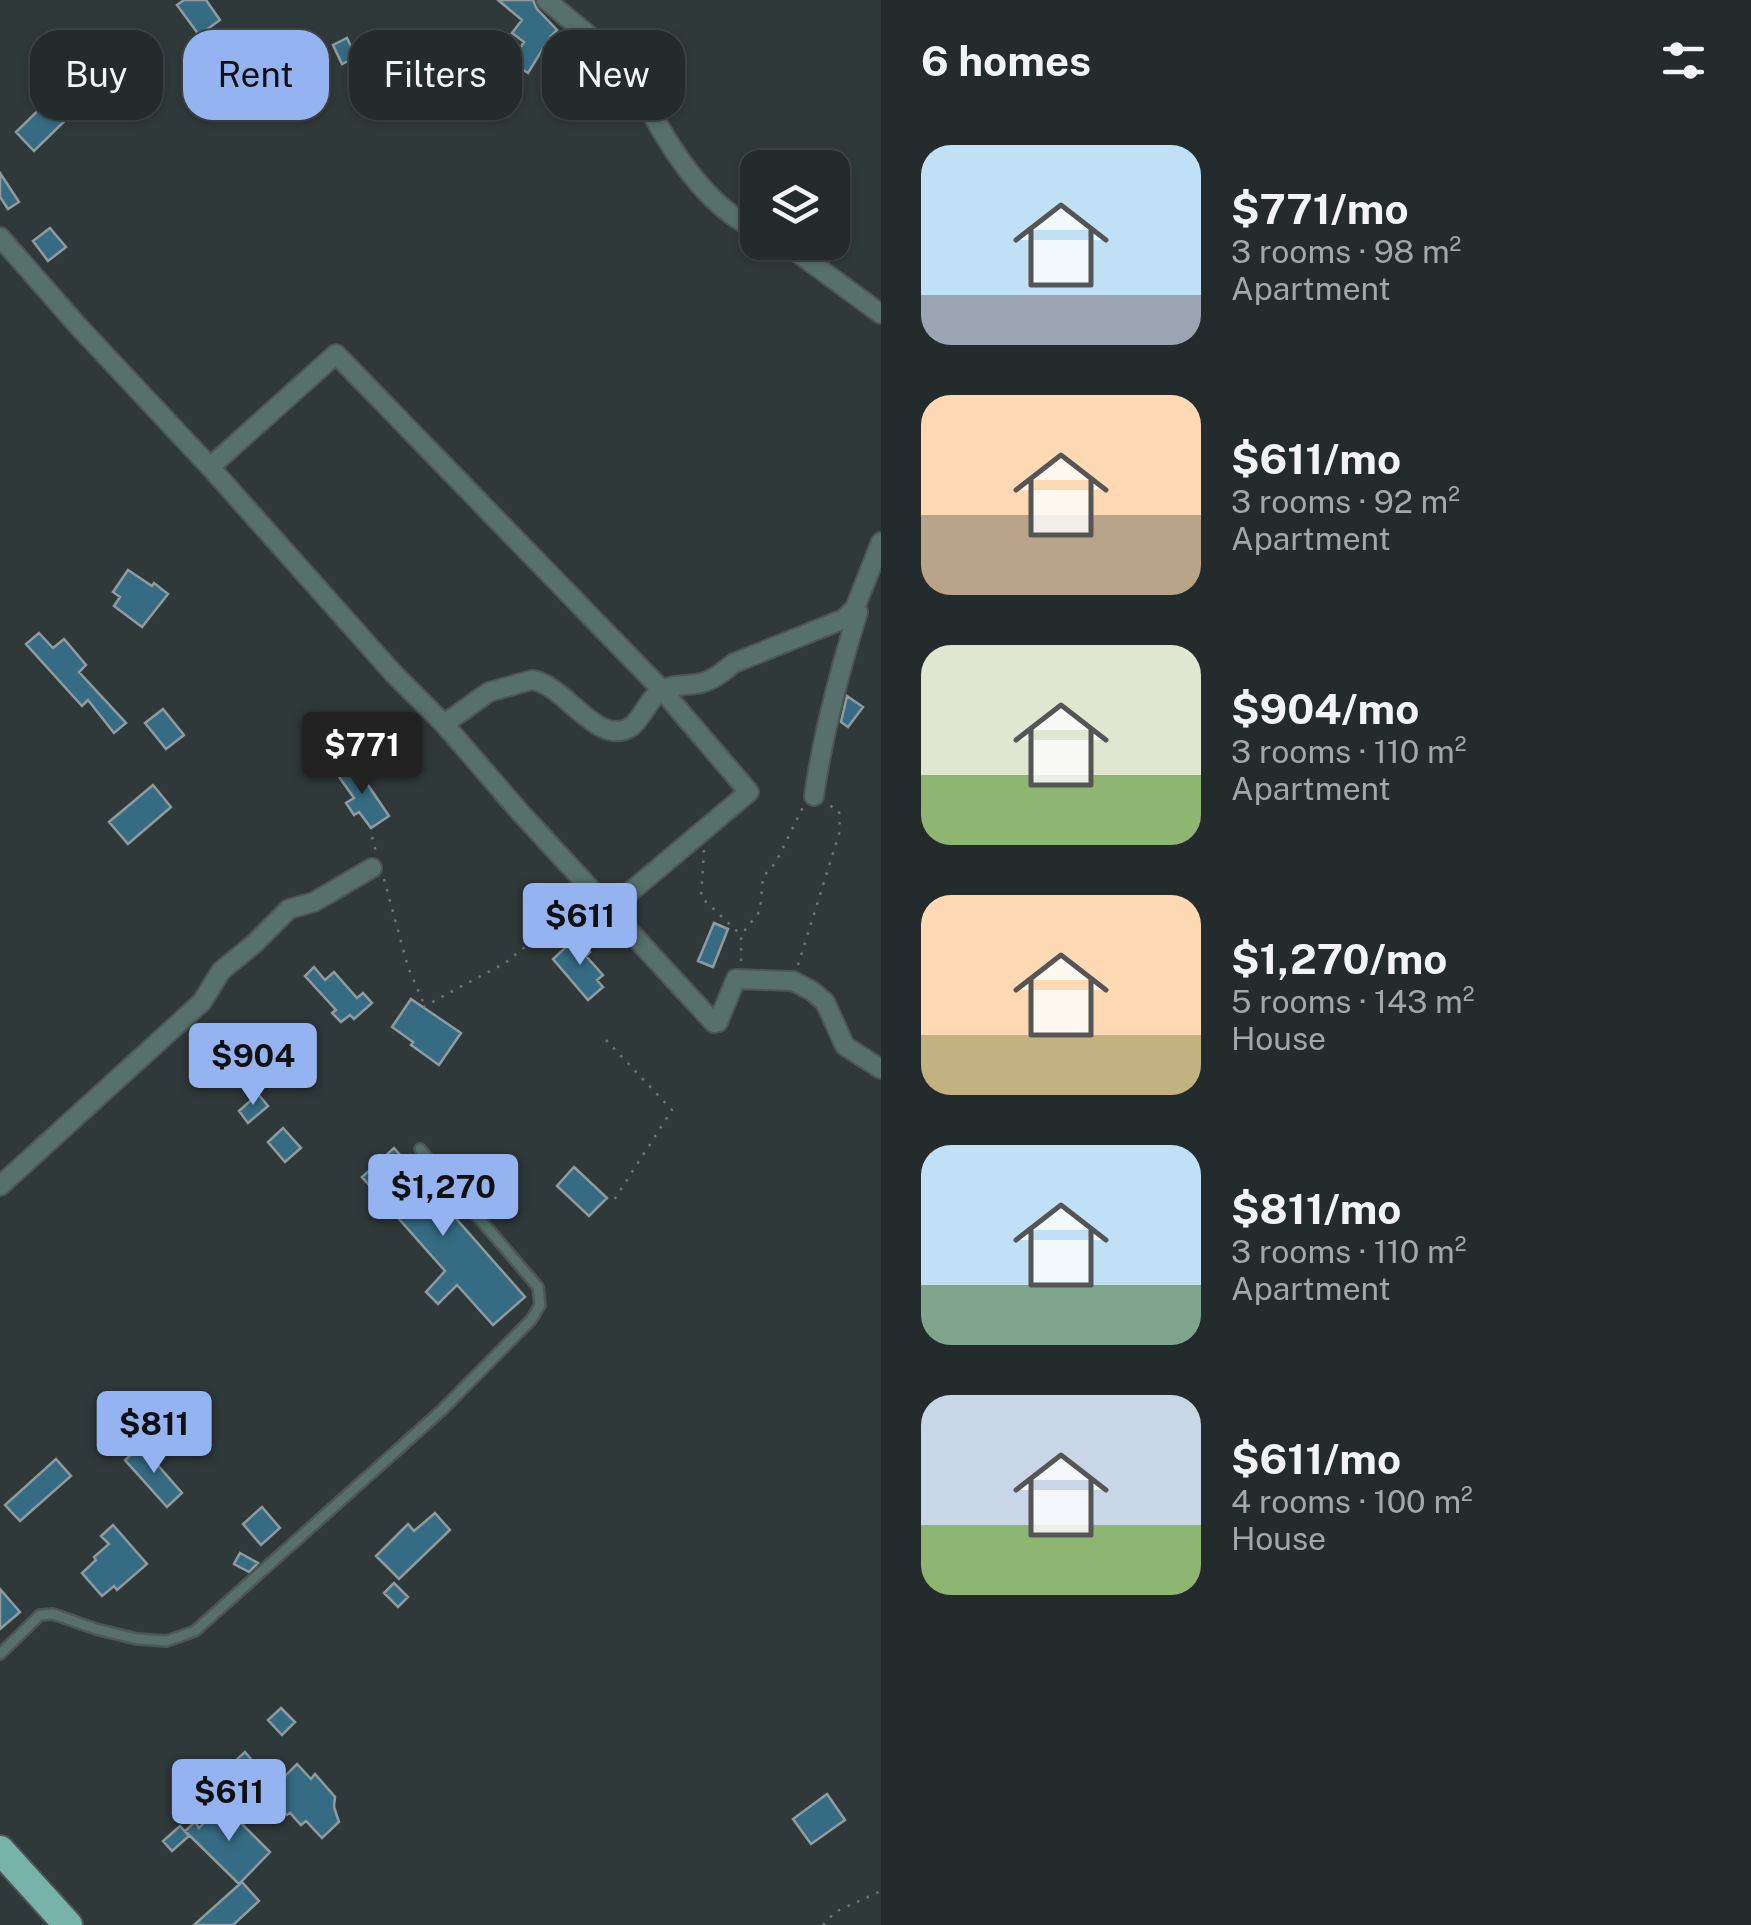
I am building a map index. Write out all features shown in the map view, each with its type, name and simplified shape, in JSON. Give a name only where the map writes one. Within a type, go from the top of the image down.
[{"type":"highway","points":[[0,1850],[68,1925]]},
{"type":"street","points":[[546,0],[632,72],[642,85],[657,123],[713,202],[740,220]]},
{"type":"street","points":[[0,237],[714,1023],[718,1022],[736,978],[794,981],[825,1002],[845,1046],[881,1069]]},
{"type":"street","points":[[808,260],[881,314]]},
{"type":"street","points":[[210,467],[336,354],[662,690],[750,792],[610,909]]},
{"type":"street","points":[[444,724],[489,692],[539,680],[606,731],[632,726],[662,690],[704,683],[734,663],[844,619],[855,608],[881,542]]},
{"type":"street","points":[[814,796],[822,744],[858,612],[855,608]]},
{"type":"street","points":[[0,1186],[202,1002],[221,971],[289,909],[314,902],[377,866]]},
{"type":"lane","points":[[0,1654],[40,1614],[53,1614],[137,1639],[167,1641],[195,1631],[442,1410],[531,1320],[540,1305],[538,1288],[420,1149]]},
{"type":"path","points":[[740,977],[741,936],[760,911],[763,876],[776,862],[810,793],[838,811],[840,830],[794,981]]},
{"type":"path","points":[[706,829],[701,897],[741,936]]},
{"type":"path","points":[[372,837],[408,967],[424,1006],[505,963],[594,892]]},
{"type":"path","points":[[606,1040],[672,1110],[614,1200]]},
{"type":"path","points":[[823,1925],[835,1912],[881,1891]]},
{"type":"building","points":[[184,0],[206,0],[220,20],[206,30],[195,30],[177,5]]},
{"type":"building","points":[[498,0],[533,0],[557,30],[542,30],[542,50],[528,73],[522,69],[522,30],[514,30],[522,20]]},
{"type":"building","points":[[347,38],[349,60],[342,64],[333,45]]},
{"type":"building","points":[[30,118],[66,120],[34,151],[16,132]]},
{"type":"building","points":[[0,173],[19,202],[8,209],[0,197]]},
{"type":"building","points":[[50,228],[66,247],[48,261],[33,241]]},
{"type":"building","points":[[128,570],[168,594],[142,627],[114,606],[120,597],[113,592]]},
{"type":"building","points":[[39,633],[53,648],[64,639],[86,665],[79,672],[126,723],[114,733],[88,700],[82,706],[26,644]]},
{"type":"building","points":[[847,696],[863,707],[848,727],[841,722]]},
{"type":"building","points":[[163,709],[184,735],[166,749],[145,723]]},
{"type":"building","points":[[353,763],[389,816],[371,828],[346,803],[354,798],[337,774]]},
{"type":"building","points":[[153,785],[171,807],[128,844],[109,822]]},
{"type":"building","points":[[714,923],[728,929],[713,967],[698,961]]},
{"type":"building","points":[[577,937],[590,952],[586,956],[603,975],[597,980],[603,987],[588,1000],[553,959]]},
{"type":"building","points":[[314,967],[325,980],[334,972],[357,998],[363,993],[372,1003],[354,1019],[350,1015],[341,1022],[332,1013],[336,1010],[305,976]]},
{"type":"building","points":[[411,999],[461,1033],[439,1065],[392,1027]]},
{"type":"building","points":[[258,1094],[268,1106],[248,1123],[239,1111]]},
{"type":"building","points":[[283,1128],[301,1148],[285,1162],[268,1142]]},
{"type":"building","points":[[394,1148],[525,1297],[493,1325],[457,1285],[438,1304],[426,1292],[445,1271],[362,1177]]},
{"type":"building","points":[[574,1167],[607,1198],[589,1216],[557,1186]]},
{"type":"building","points":[[141,1446],[182,1493],[167,1507],[125,1460]]},
{"type":"building","points":[[56,1459],[71,1476],[20,1521],[5,1505]]},
{"type":"building","points":[[262,1507],[280,1528],[261,1545],[243,1524]]},
{"type":"building","points":[[435,1513],[450,1530],[399,1579],[376,1556],[408,1524],[414,1531]]},
{"type":"building","points":[[113,1525],[147,1564],[117,1590],[114,1586],[102,1596],[82,1573],[109,1544],[101,1536]]},
{"type":"building","points":[[240,1553],[258,1563],[249,1572],[234,1564]]},
{"type":"building","points":[[394,1583],[408,1597],[398,1607],[384,1593]]},
{"type":"building","points":[[0,1589],[20,1612],[0,1629]]},
{"type":"building","points":[[281,1708],[295,1722],[282,1735],[268,1720]]},
{"type":"building","points":[[245,1752],[255,1764],[244,1774],[234,1762]]},
{"type":"building","points":[[297,1764],[311,1779],[315,1774],[335,1797],[339,1822],[322,1838],[306,1821],[301,1825],[290,1813],[287,1815],[267,1794]]},
{"type":"building","points":[[827,1794],[845,1820],[811,1844],[793,1819]]},
{"type":"building","points":[[222,1804],[270,1852],[239,1884],[185,1831],[195,1822],[199,1828]]},
{"type":"building","points":[[180,1826],[189,1836],[172,1851],[163,1841]]},
{"type":"building","points":[[242,1882],[259,1901],[233,1925],[194,1925]]}]
